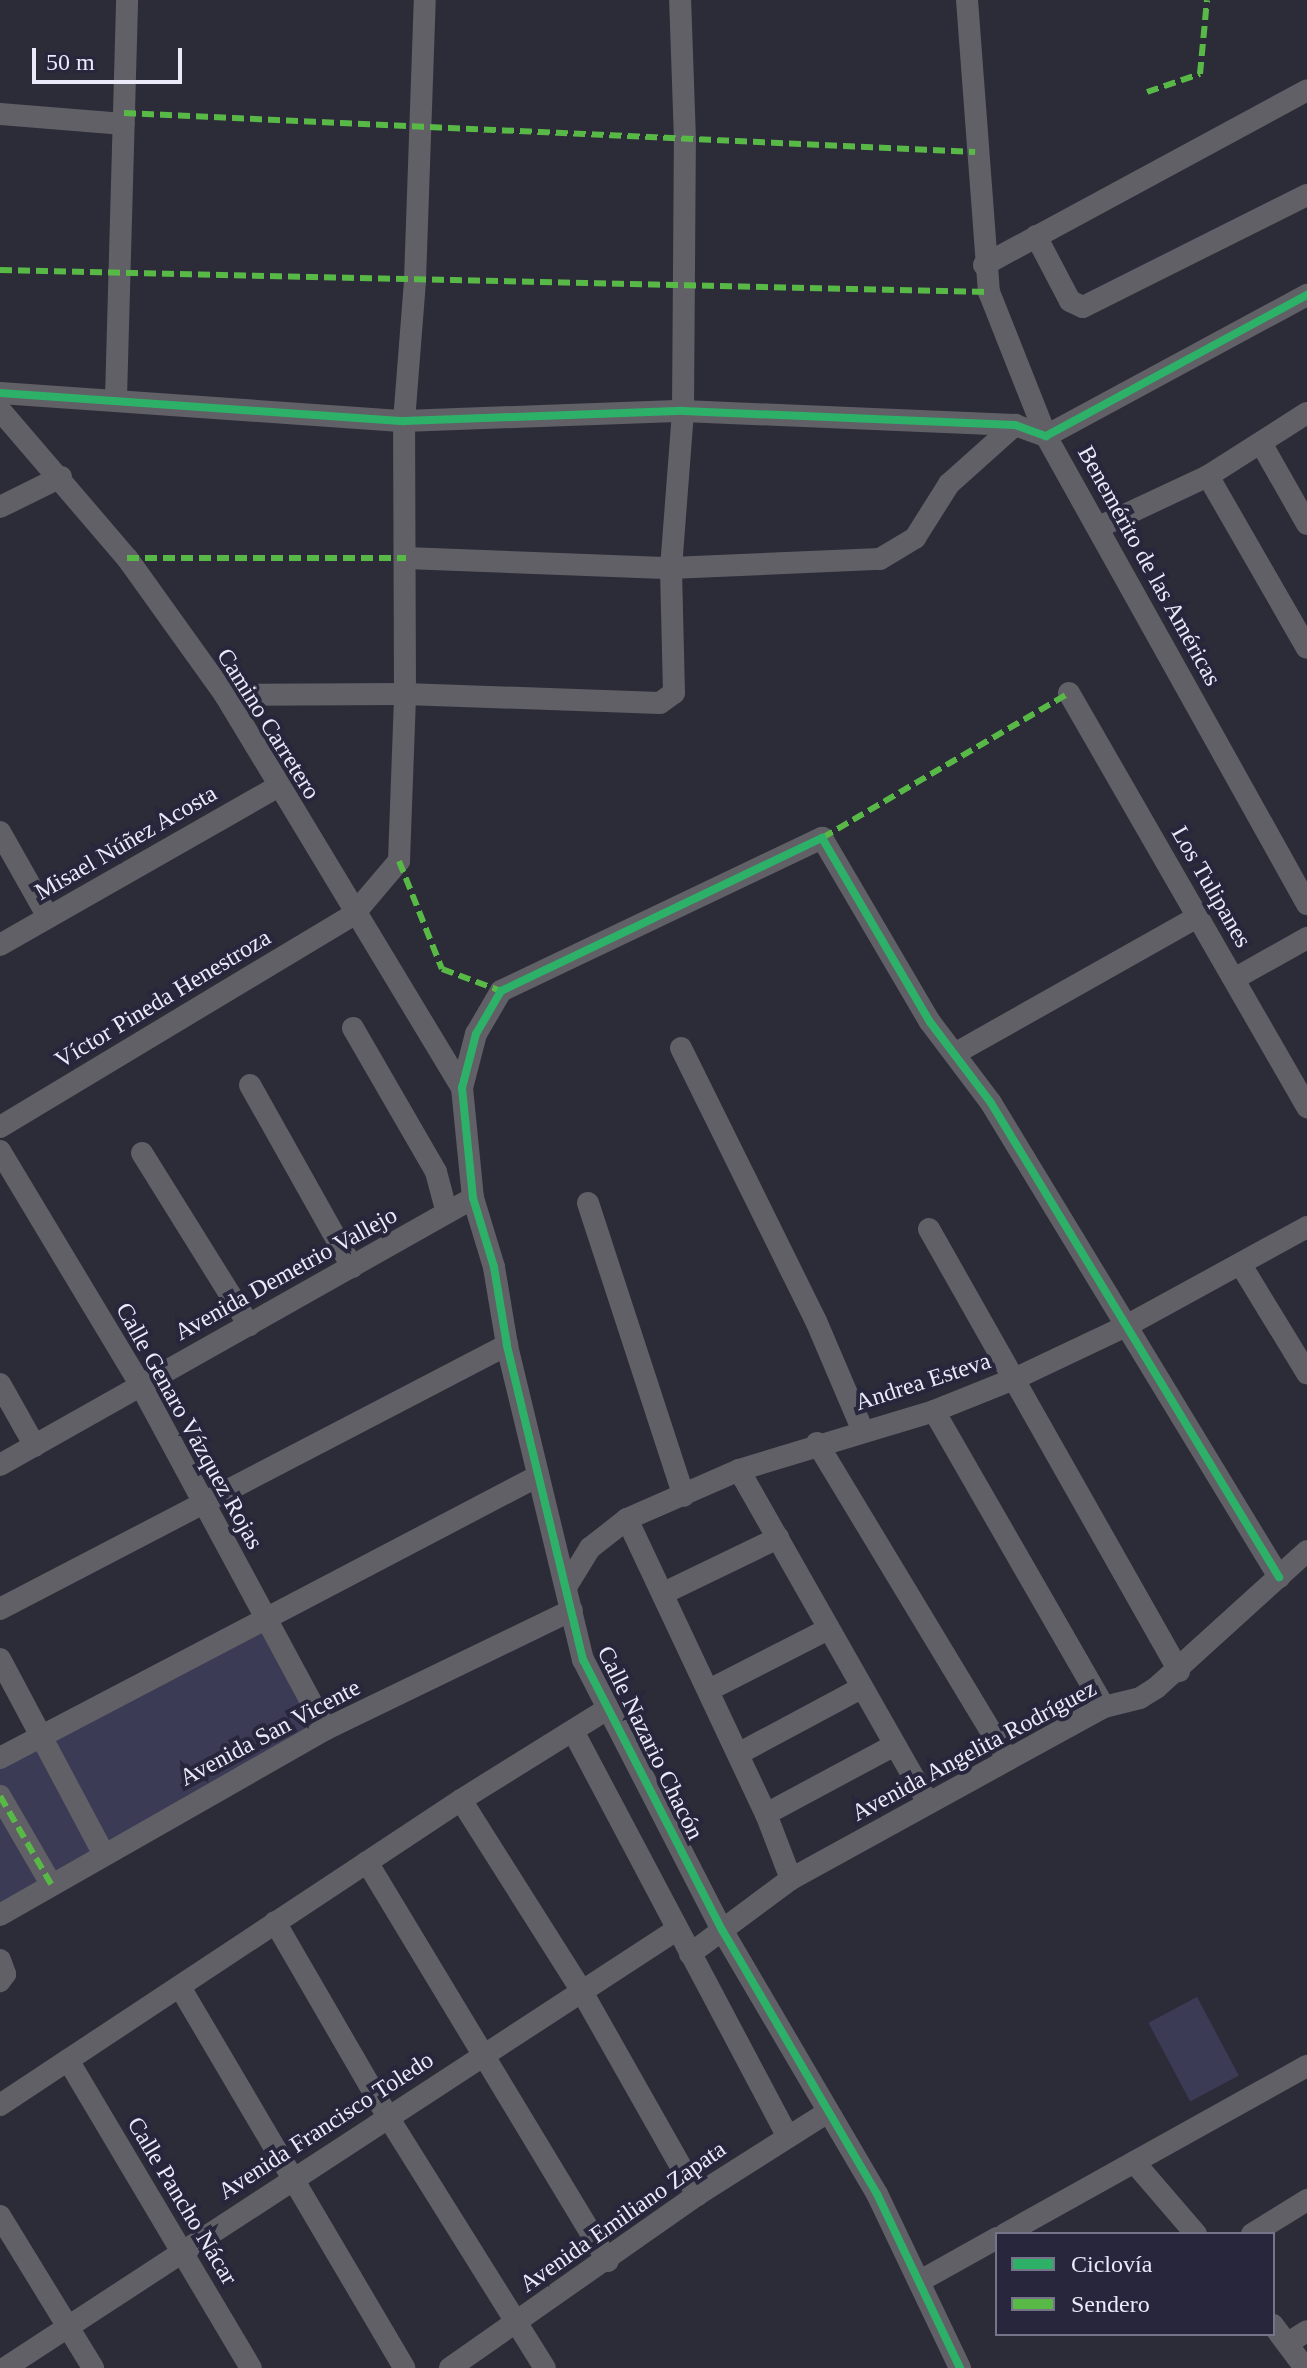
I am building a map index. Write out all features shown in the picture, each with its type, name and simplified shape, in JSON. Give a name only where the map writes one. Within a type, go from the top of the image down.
[{"type":"street","points":[[116,398],[127,0]]},
{"type":"street","name":"Víctor Pineda Henestroza","points":[[0,1127],[353,915],[399,861],[405,694],[404,421],[415,280],[425,0]]},
{"type":"street","points":[[225,695],[405,694],[660,703],[674,693],[671,568],[683,411],[685,140],[680,0]]},
{"type":"street","name":"Benemérito de las Américas","points":[[967,0],[984,265],[989,292],[1046,436],[1307,904]]},
{"type":"street","points":[[984,265],[1307,90]]},
{"type":"street","points":[[0,114],[124,124]]},
{"type":"street","points":[[1036,236],[1070,301],[1083,307],[1307,195]]},
{"type":"street","points":[[0,393],[116,398],[404,421],[683,411],[1015,425],[1046,436],[1307,295]]},
{"type":"street","name":"Camino Carretero","points":[[0,410],[61,477],[127,558],[225,695],[353,915],[462,1088]]},
{"type":"street","points":[[1099,527],[1208,476],[1307,413]]},
{"type":"street","points":[[406,558],[671,568],[887,556],[915,538],[949,484],[1015,425]]},
{"type":"street","points":[[1261,443],[1307,524]]},
{"type":"street","points":[[1208,476],[1307,648]]},
{"type":"street","points":[[0,507],[61,477]]},
{"type":"street","name":"Los Tulipanes","points":[[1069,693],[1307,1107]]},
{"type":"street","name":"Misael Núñez Acosta","points":[[0,945],[279,786]]},
{"type":"street","points":[[0,832],[48,917]]},
{"type":"street","name":"Calle Nazario Chacón","points":[[956,1053],[930,1022],[822,838],[501,991],[476,1034],[462,1088],[473,1198],[494,1267],[507,1345],[583,1660],[722,1930],[828,2112],[920,2281],[960,2368]]},
{"type":"street","points":[[1197,917],[956,1053],[1128,1325],[1279,1577]]},
{"type":"street","points":[[1234,979],[1307,938]]},
{"type":"street","points":[[353,1028],[436,1172],[447,1213]]},
{"type":"street","points":[[681,1048],[816,1321],[862,1429]]},
{"type":"street","points":[[250,1085],[352,1267]]},
{"type":"street","name":"Calle Genaro Vázquez Rojas","points":[[0,1151],[141,1386],[326,1729]]},
{"type":"street","points":[[142,1153],[249,1325]]},
{"type":"street","name":"Avenida Demetrio Vallejo","points":[[0,1465],[473,1198]]},
{"type":"street","points":[[588,1203],[684,1496]]},
{"type":"street","name":"Andrea Esteva","points":[[566,1587],[590,1548],[627,1519],[739,1470],[862,1429],[934,1411],[1014,1379],[1128,1325],[1307,1227]]},
{"type":"street","points":[[929,1229],[1179,1671]]},
{"type":"street","points":[[1241,1265],[1307,1373]]},
{"type":"street","points":[[0,1609],[507,1345]]},
{"type":"street","points":[[0,1384],[35,1446]]},
{"type":"street","points":[[934,1411],[1104,1707]]},
{"type":"street","points":[[817,1443],[1007,1758]]},
{"type":"street","points":[[739,1470],[928,1803]]},
{"type":"street","points":[[0,1758],[538,1476]]},
{"type":"street","points":[[627,1519],[766,1814],[791,1879]]},
{"type":"street","points":[[664,1593],[778,1538]]},
{"type":"street","name":"Avenida Angelita Rodríguez","points":[[690,1954],[791,1879],[1104,1707],[1140,1698],[1179,1671],[1307,1551]]},
{"type":"street","name":"Avenida San Vicente","points":[[0,1915],[103,1853],[326,1729],[572,1610]]},
{"type":"street","points":[[709,1690],[828,1629]]},
{"type":"street","points":[[0,1659],[103,1853]]},
{"type":"street","points":[[738,1754],[861,1688]]},
{"type":"street","points":[[0,2105],[461,1800],[607,1709]]},
{"type":"street","points":[[573,1731],[787,2136]]},
{"type":"street","points":[[766,1814],[893,1746]]},
{"type":"street","points":[[0,1796],[51,1884]]},
{"type":"street","points":[[461,1800],[581,1990],[697,2195]]},
{"type":"street","points":[[367,1862],[608,2261]]},
{"type":"street","points":[[275,1922],[388,2117],[545,2368]]},
{"type":"street","name":"Avenida Francisco Toledo","points":[[5,2368],[676,1930]]},
{"type":"street","points":[[0,1960],[5,1974],[0,1981]]},
{"type":"street","points":[[180,1987],[404,2368]]},
{"type":"street","name":"Calle Pancho Nácar","points":[[68,2060],[251,2368]]},
{"type":"street","points":[[1009,2232],[1307,2066]]},
{"type":"street","name":"Avenida Emiliano Zapata","points":[[450,2368],[608,2261],[697,2195],[828,2112]]},
{"type":"street","points":[[1134,2162],[1194,2232]]},
{"type":"street","points":[[1255,2232],[1307,2200]]},
{"type":"street","points":[[0,2216],[93,2368]]},
{"type":"street","points":[[920,2281],[995,2239]]},
{"type":"street","points":[[1275,2326],[1298,2337],[1305,2368]]},
{"type":"shaded area","points":[[266,1620],[326,1729],[0,1919],[0,1758]]},
{"type":"shaded area","points":[[1197,1997],[1239,2076],[1190,2101],[1148,2023]]},
{"type":"marked path","points":[[1147,92],[1200,74],[1207,0]]},
{"type":"marked path","points":[[124,113],[975,152]]},
{"type":"marked path","points":[[0,270],[989,292]]},
{"type":"marked path","points":[[127,558],[406,558]]},
{"type":"marked path","points":[[822,838],[1069,693]]},
{"type":"marked path","points":[[399,861],[442,969],[501,991]]},
{"type":"marked path","points":[[0,1796],[51,1884]]},
{"type":"cycle path","points":[[0,393],[404,421],[683,411],[1015,425],[1046,436],[1307,295]]},
{"type":"cycle path","points":[[960,2368],[877,2194],[722,1930],[583,1660],[507,1345],[494,1267],[473,1198],[462,1088],[476,1034],[501,991],[822,838],[930,1022],[991,1103],[1279,1577]]}]
